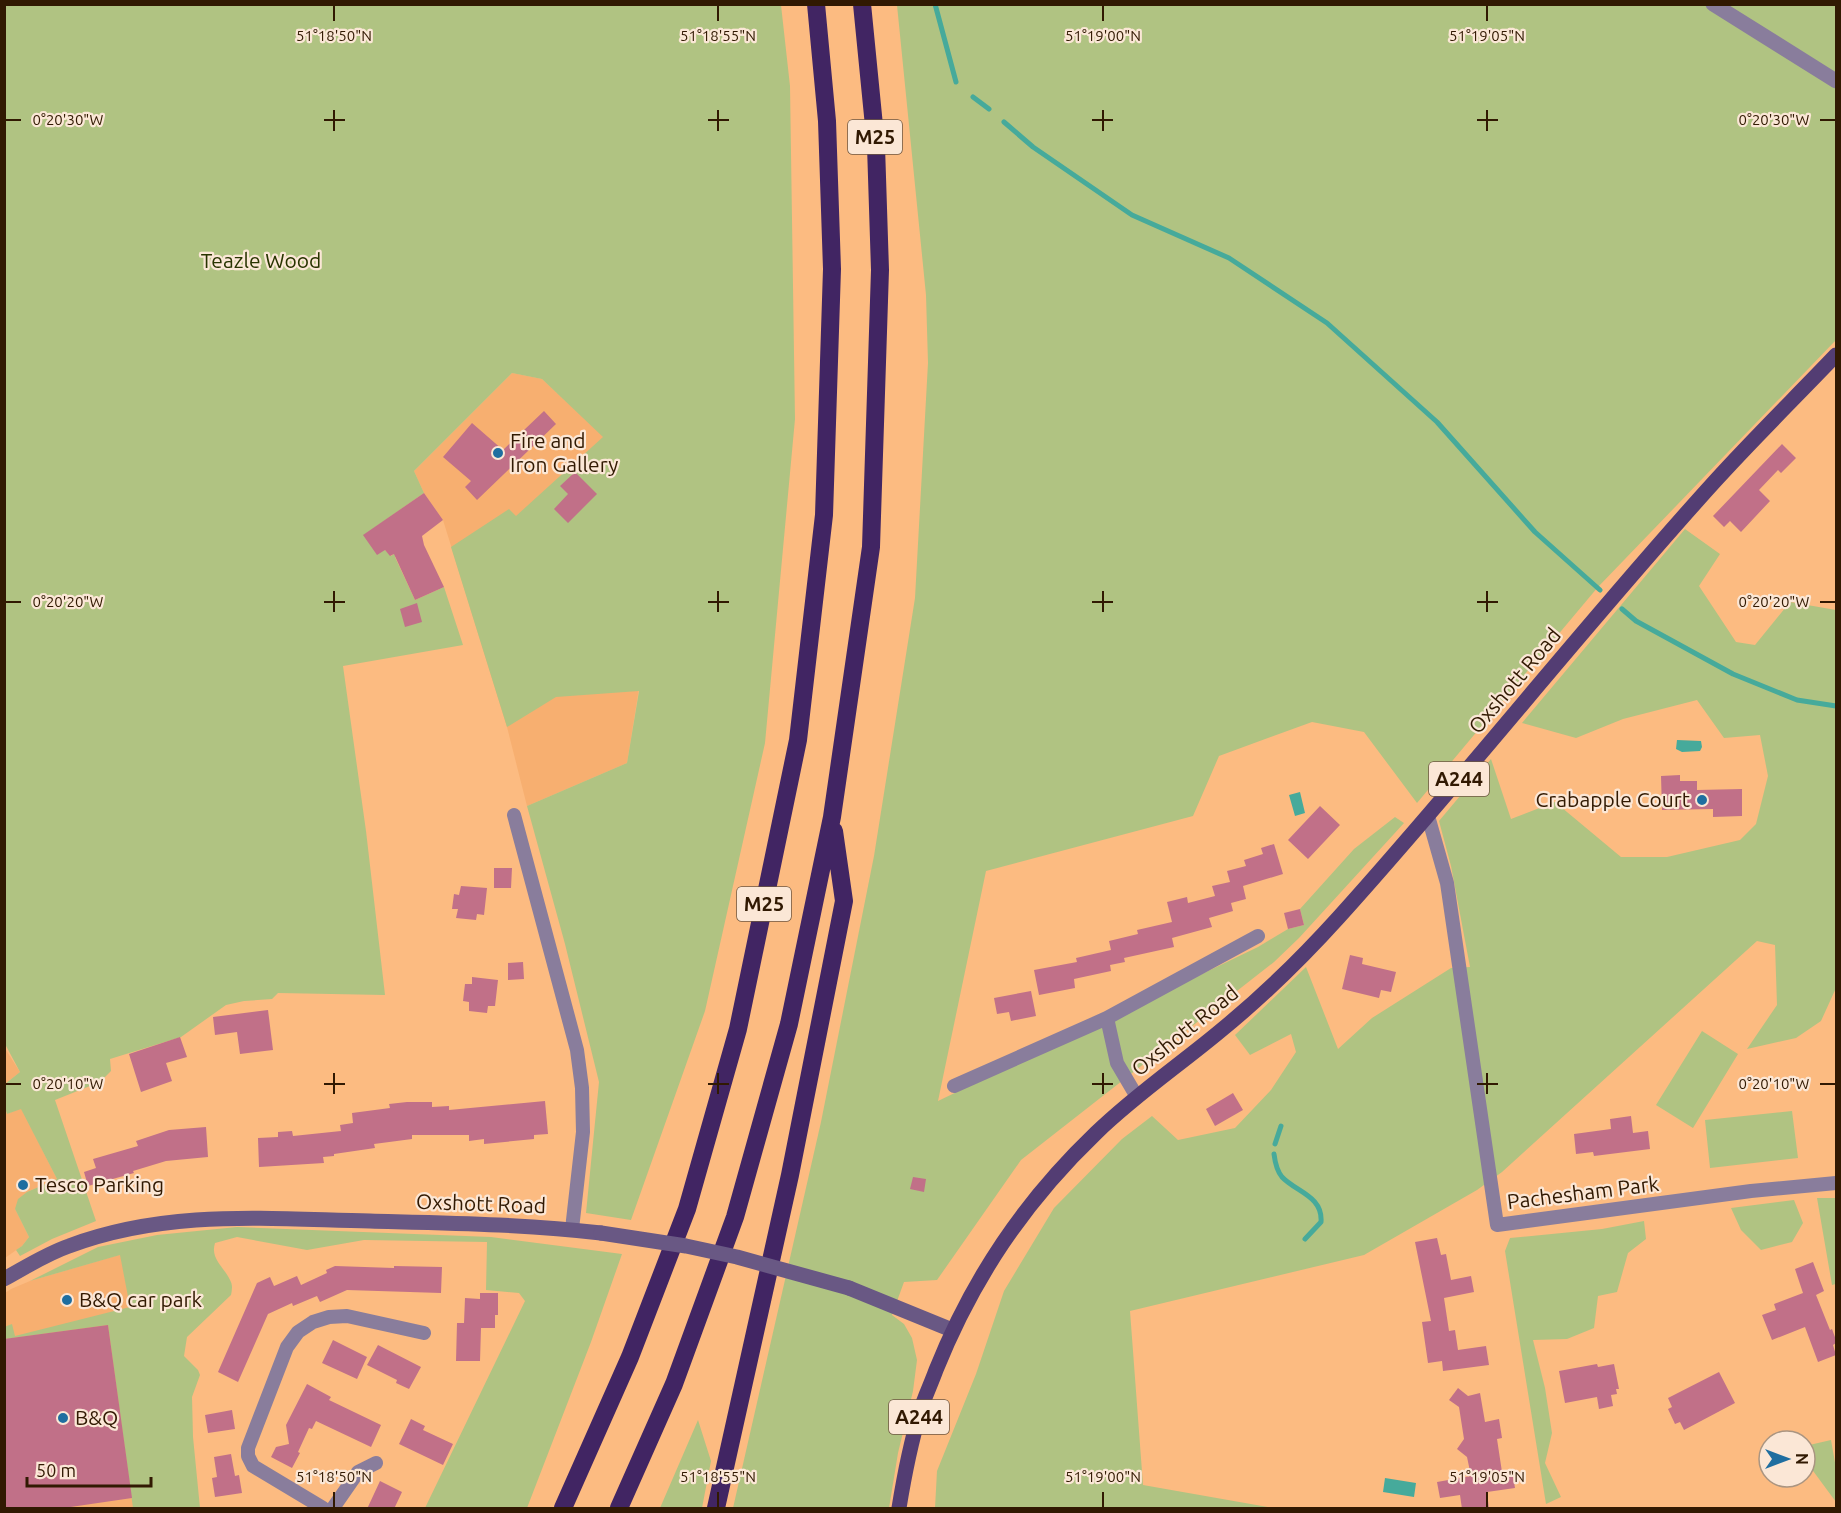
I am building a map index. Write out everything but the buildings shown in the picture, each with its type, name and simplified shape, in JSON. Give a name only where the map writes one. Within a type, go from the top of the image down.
[{"type":"highway","name":"M25","points":[[563,1509],[630,1357],[687,1209],[738,1029],[798,740],[824,515],[832,269],[827,121],[816,4]]},
{"type":"highway","name":"M25","points":[[619,1509],[674,1384],[735,1217],[789,1024],[832,817],[871,536],[879,270],[876,146],[862,4]]},
{"type":"highway","name":"M25","points":[[716,1509],[790,1175],[844,901],[832,817]]},
{"type":"main road","name":"Oxshott Road","points":[[899,1509],[920,1411],[952,1330],[983,1272],[1020,1217],[1054,1175],[1097,1132],[1137,1097],[1222,1029],[1287,972],[1333,924],[1717,479],[1836,355]]},
{"type":"main road","name":"Oxshott Road","points":[[4,1279],[45,1256],[99,1235],[131,1227],[187,1220],[246,1217],[536,1227],[602,1233],[686,1246],[737,1257],[849,1288],[952,1330]]},
{"type":"street","points":[[1713,4],[1836,81]]},
{"type":"street","points":[[514,815],[577,1050],[582,1088],[583,1132],[572,1229]]},
{"type":"street","name":"Pachesham Park","points":[[1428,816],[1447,883],[1497,1225],[1750,1191],[1836,1183]]},
{"type":"street","name":"Oxshott Road","points":[[954,1086],[1107,1018],[1258,936]]},
{"type":"street","name":"Oxshott Road","points":[[1107,1018],[1118,1063],[1137,1097]]},
{"type":"street","points":[[324,1509],[253,1466],[249,1461],[248,1448],[286,1347],[298,1332],[313,1322],[329,1317],[347,1316],[424,1333]]},
{"type":"street","points":[[333,1509],[358,1473],[376,1463]]},
{"type":"shaded area","points":[[512,373],[542,379],[603,436],[650,620],[627,763],[527,806],[507,727],[443,520],[424,493],[414,471]]},
{"type":"shaded area","points":[[4,1047],[20,1072],[5,1084],[4,1084]]},
{"type":"shaded area","name":"Tesco Parking","points":[[4,1108],[7,1114],[21,1108],[57,1179],[27,1192],[15,1209],[29,1237],[22,1246],[5,1258]]},
{"type":"shaded area","points":[[129,1252],[161,1508],[5,1508],[5,1293],[30,1281]]},
{"type":"green space","name":"Teazle Wood","points":[[5,5],[781,5],[790,86],[795,419],[765,743],[705,1011],[631,1220],[586,1213],[599,1082],[565,944],[527,806],[627,763],[639,691],[556,697],[507,727],[451,547],[509,509],[516,516],[603,437],[542,379],[512,373],[414,471],[424,493],[364,535],[391,556],[404,547],[395,557],[415,600],[444,587],[463,645],[343,666],[366,831],[385,995],[278,993],[272,999],[226,1005],[181,1037],[110,1059],[111,1071],[100,1082],[55,1100],[96,1221],[52,1239],[20,1256],[16,1250],[29,1237],[15,1209],[18,1199],[27,1192],[57,1179],[21,1109],[7,1114],[5,1108],[5,1084],[20,1072],[5,1044]]},
{"type":"green space","points":[[897,5],[1836,5],[1836,340],[1598,587],[1417,803],[1364,732],[1312,722],[1219,756],[1193,816],[986,871],[938,1101],[1258,947],[1288,929],[1304,925],[1300,909],[1354,849],[1395,817],[1404,823],[1299,938],[1274,962],[1021,1160],[937,1280],[904,1282],[892,1315],[904,1324],[912,1338],[917,1360],[913,1391],[898,1453],[889,1508],[733,1508],[821,1122],[874,856],[915,598],[928,363],[926,295]]},
{"type":"green space","points":[[1685,529],[1720,554],[1699,586],[1736,642],[1755,645],[1790,602],[1836,610],[1836,988],[1821,1021],[1796,1038],[1747,1049],[1777,1005],[1775,945],[1757,941],[1502,1172],[1477,1190],[1364,1255],[1130,1311],[1143,1485],[1274,1508],[935,1508],[937,1471],[976,1374],[1004,1291],[1054,1208],[1122,1139],[1152,1116],[1178,1140],[1235,1128],[1271,1090],[1296,1052],[1291,1034],[1250,1055],[1235,1035],[1306,967],[1338,1049],[1372,1018],[1451,968],[1470,967],[1451,866],[1439,821],[1491,759],[1511,819],[1555,802],[1621,857],[1667,857],[1740,840],[1756,824],[1768,776],[1760,735],[1724,738],[1697,700],[1623,719],[1576,738],[1522,723]]},
{"type":"green space","points":[[1702,1031],[1738,1054],[1693,1128],[1656,1105]]},
{"type":"green space","points":[[1792,1111],[1798,1158],[1710,1168],[1705,1120]]},
{"type":"green space","points":[[1817,1198],[1836,1198],[1836,1284],[1832,1285]]},
{"type":"green space","points":[[1794,1200],[1803,1223],[1792,1242],[1761,1250],[1741,1230],[1731,1208]]},
{"type":"green space","points":[[1644,1221],[1646,1239],[1628,1253],[1617,1292],[1598,1296],[1594,1328],[1567,1339],[1533,1340],[1545,1388],[1552,1433],[1545,1463],[1561,1497],[1546,1504],[1505,1251],[1510,1238],[1602,1229]]},
{"type":"green space","points":[[237,1227],[491,1237],[622,1254],[527,1508],[425,1508],[525,1301],[519,1293],[486,1290],[487,1242],[364,1240],[307,1250],[237,1237],[215,1243],[214,1249],[216,1258],[231,1282],[231,1295],[187,1337],[184,1356],[200,1375],[192,1397],[193,1437],[200,1508],[133,1508],[108,1325],[5,1339],[4,1327],[12,1324],[15,1336],[130,1307],[120,1255],[30,1281],[98,1247],[157,1235]]},
{"type":"green space","points":[[698,1420],[711,1461],[702,1508],[660,1508]]},
{"type":"green space","points":[[1831,1440],[1836,1468],[1836,1502],[1817,1476],[1817,1443]]},
{"type":"water","points":[[1677,740],[1701,741],[1702,747],[1700,751],[1682,752],[1676,749]]},
{"type":"water","points":[[1300,792],[1305,813],[1295,816],[1289,795]]},
{"type":"water","points":[[1385,1478],[1416,1483],[1414,1497],[1383,1492]]},
{"type":"waterway","points":[[935,4],[956,82]]},
{"type":"waterway","points":[[973,97],[989,109]]},
{"type":"waterway","points":[[1004,122],[1033,147],[1132,215],[1229,258],[1327,323],[1437,422],[1535,532],[1600,590]]},
{"type":"waterway","points":[[1622,609],[1636,621],[1733,674],[1797,700],[1836,706]]},
{"type":"waterway","points":[[1275,1144],[1281,1126]]},
{"type":"waterway","points":[[1274,1154],[1282,1177],[1308,1195],[1318,1206],[1321,1222],[1305,1239]]},
{"type":"place","name":"Fire and Iron Gallery","points":[[498,453]]},
{"type":"place","name":"Crabapple Court","points":[[1702,800]]},
{"type":"place","name":"Tesco Parking","points":[[23,1185]]},
{"type":"place","name":"B&Q car park","points":[[67,1300]]},
{"type":"place","name":"B&Q","points":[[63,1418]]}]
